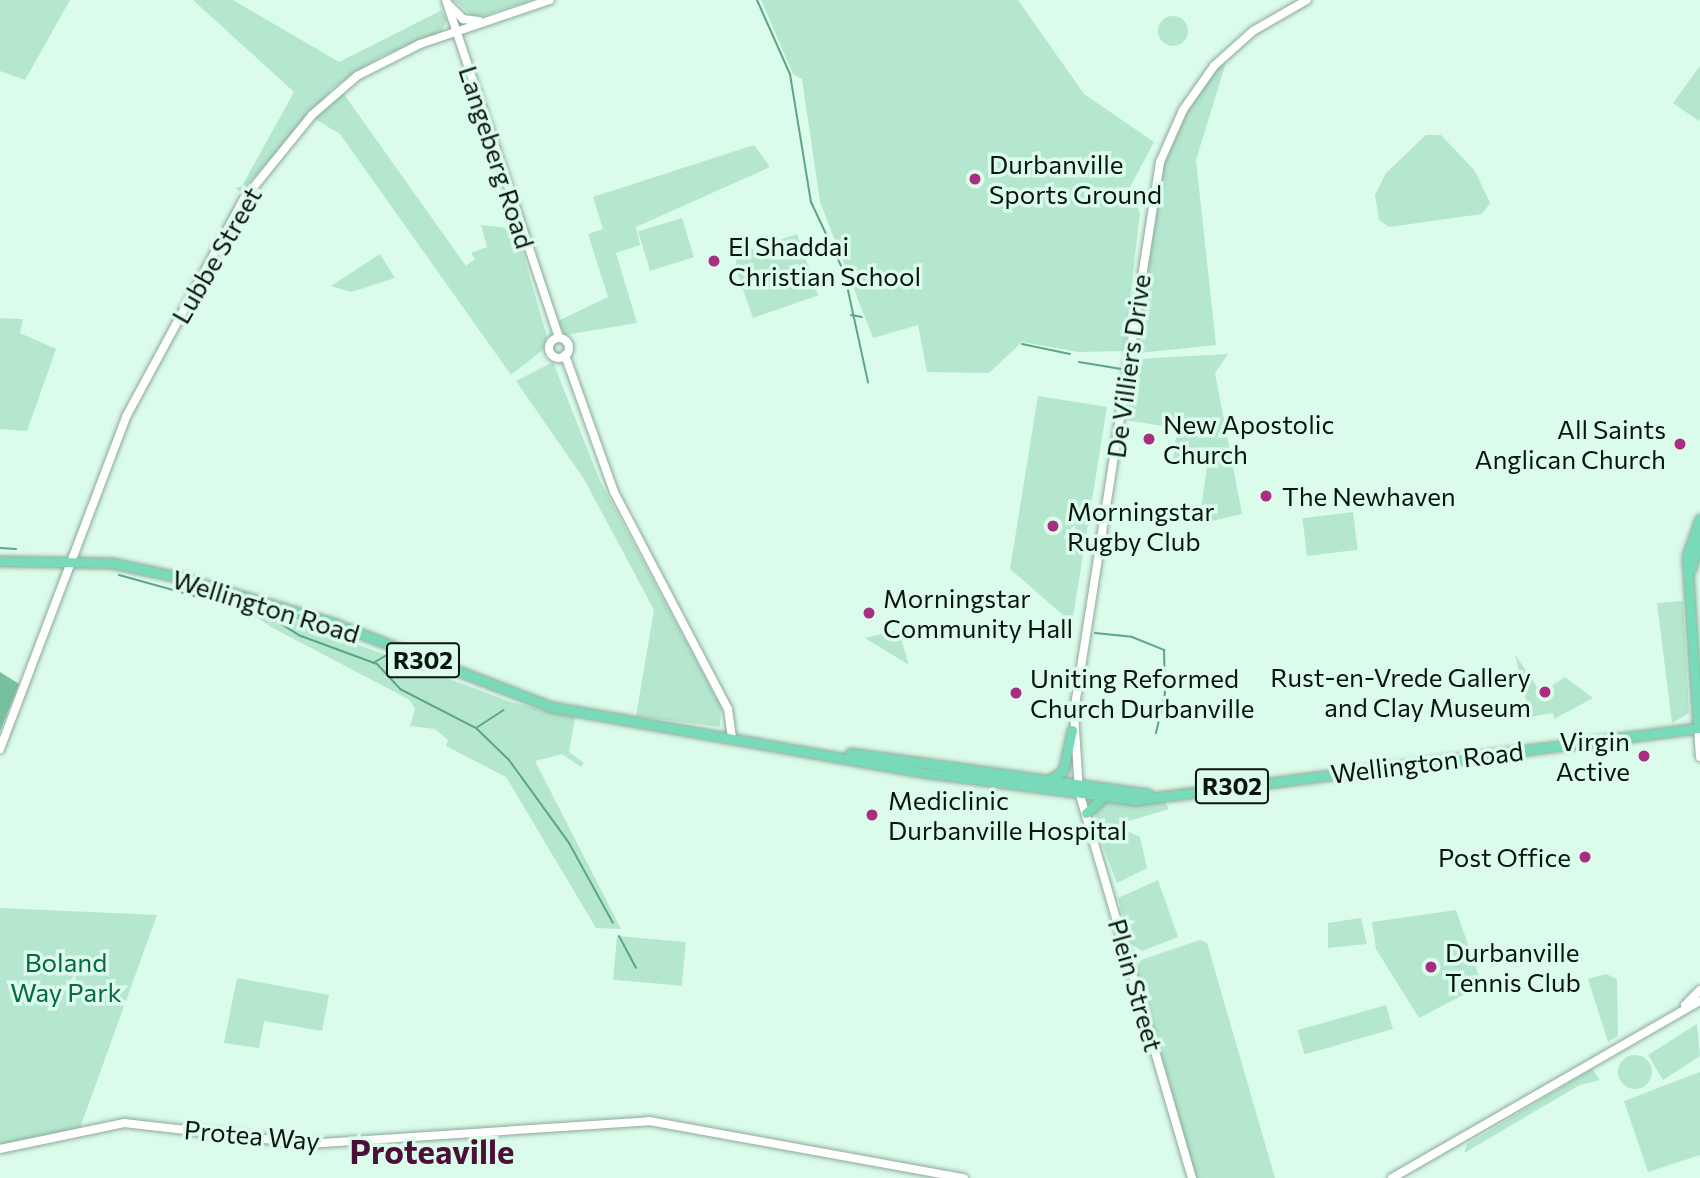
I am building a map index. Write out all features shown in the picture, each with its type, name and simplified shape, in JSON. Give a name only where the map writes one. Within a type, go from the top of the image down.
[{"type":"main road","points":[[1698,728],[1689,577],[1700,519]]},
{"type":"main road","name":"Wellington Road","points":[[0,561],[71,560],[155,571],[298,612],[533,702],[811,750],[1078,788],[1155,796]]},
{"type":"main road","name":"Wellington Road","points":[[811,750],[1048,781],[1105,796],[1155,796],[1698,728]]},
{"type":"main road","points":[[1048,781],[1063,771],[1072,730]]},
{"type":"main road","points":[[1086,813],[1105,796]]},
{"type":"street","name":"Lubbe Street","points":[[0,749],[131,406],[244,199],[344,85],[387,58],[550,0]]},
{"type":"street","points":[[447,1],[463,19],[487,21]]},
{"type":"street","name":"Langeberg Road","points":[[447,1],[556,339]]},
{"type":"street","name":"De Villiers Drive","points":[[1078,788],[1072,730],[1160,162],[1183,110],[1214,66],[1253,31],[1303,1]]},
{"type":"street","points":[[563,356],[550,351],[556,339],[567,344],[563,356],[598,467],[728,709],[732,738]]},
{"type":"street","points":[[1698,728],[1700,757]]},
{"type":"street","name":"Plein Street","points":[[1078,788],[1192,1178]]},
{"type":"street","points":[[1666,1019],[1700,990]]},
{"type":"street","points":[[1392,1178],[1700,1001]]},
{"type":"street","points":[[1400,1178],[1564,1078]]},
{"type":"street","name":"Protea Way","points":[[0,1149],[119,1123],[306,1144],[649,1121],[964,1178]]},
{"type":"green space","points":[[0,0],[70,0],[25,80],[0,71]]},
{"type":"green space","points":[[193,0],[233,0],[339,62],[442,10],[447,21],[441,32],[380,57],[333,88],[241,192],[235,188],[242,186],[294,92]]},
{"type":"green space","points":[[453,0],[532,0],[475,18]]},
{"type":"green space","name":"Durbanville Sports Ground","points":[[761,0],[1018,0],[1084,94],[1154,142],[1129,189],[1140,213],[1124,351],[1078,352],[1022,342],[989,373],[927,372],[918,325],[873,338],[820,202],[802,79],[793,74]]},
{"type":"green space","points":[[1173,16],[1184,20],[1188,31],[1184,42],[1173,46],[1162,42],[1158,31],[1162,20]]},
{"type":"green space","points":[[1237,47],[1227,59],[1196,160],[1216,345],[1139,353],[1134,348],[1166,152],[1181,118],[1215,69]]},
{"type":"green space","points":[[1700,66],[1700,119],[1699,121],[1673,103]]},
{"type":"green space","points":[[343,93],[466,266],[475,259],[471,253],[487,247],[481,225],[516,229],[547,337],[544,349],[511,375],[340,134],[315,119]]},
{"type":"green space","points":[[1426,135],[1441,135],[1475,171],[1490,203],[1482,214],[1389,227],[1379,220],[1375,195],[1386,173]]},
{"type":"green space","points":[[754,145],[770,167],[636,227],[640,245],[616,253],[637,323],[565,335],[558,321],[608,297],[588,234],[603,229],[593,197]]},
{"type":"green space","points":[[682,218],[694,257],[650,271],[638,231]]},
{"type":"green space","points":[[797,234],[818,295],[753,318],[732,256]]},
{"type":"green space","points":[[380,254],[395,278],[351,292],[331,286]]},
{"type":"green space","points":[[0,318],[23,319],[20,333],[56,349],[27,431],[0,429]]},
{"type":"green space","points":[[1228,354],[1215,373],[1242,514],[1199,524],[1207,466],[1173,460],[1177,428],[1124,420],[1131,365],[1137,359]]},
{"type":"green space","points":[[553,362],[600,481],[721,707],[720,727],[636,716],[654,610],[584,479],[516,381]]},
{"type":"green space","name":"Morningstar Rugby Club","points":[[1038,396],[1107,407],[1072,623],[1010,569]]},
{"type":"green space","points":[[1353,512],[1358,550],[1307,556],[1302,518]]},
{"type":"green space","points":[[1683,601],[1689,713],[1672,723],[1657,603]]},
{"type":"green space","points":[[255,606],[511,702],[575,718],[569,752],[584,763],[581,767],[562,754],[535,761],[621,929],[596,928],[506,777],[446,746],[448,740],[435,729],[410,726],[415,709],[410,700],[271,627],[252,614]]},
{"type":"green space","points":[[894,631],[900,635],[909,665],[865,638]]},
{"type":"green space","points":[[1515,654],[1541,693],[1565,677],[1593,698],[1554,719],[1553,713],[1530,717]]},
{"type":"green space","points":[[0,672],[19,684],[0,731]]},
{"type":"green space","points":[[1103,801],[1164,801],[1169,809],[1105,828],[1093,813]]},
{"type":"green space","points":[[1125,830],[1140,837],[1147,868],[1117,883],[1101,841]]},
{"type":"green space","points":[[1158,880],[1178,937],[1142,951],[1131,944],[1118,898]]},
{"type":"green space","name":"Boland Way Park","points":[[0,908],[157,915],[80,1128],[0,1146]]},
{"type":"green space","name":"Durbanville Tennis Club","points":[[1456,910],[1482,985],[1419,1018],[1376,949],[1372,922]]},
{"type":"green space","points":[[1361,918],[1367,944],[1328,948],[1328,923]]},
{"type":"green space","points":[[617,936],[686,942],[682,986],[613,980]]},
{"type":"green space","points":[[1200,940],[1207,943],[1275,1178],[1196,1178],[1137,967],[1141,960]]},
{"type":"green space","points":[[1606,974],[1617,979],[1618,1036],[1608,1042],[1588,979]]},
{"type":"green space","points":[[237,978],[329,995],[322,1031],[264,1021],[259,1048],[224,1043]]},
{"type":"green space","points":[[1386,1005],[1393,1029],[1304,1054],[1298,1030]]},
{"type":"green space","points":[[1697,1024],[1700,1056],[1663,1080],[1648,1055]]},
{"type":"green space","points":[[1635,1055],[1647,1060],[1652,1072],[1647,1084],[1635,1089],[1623,1084],[1618,1072],[1623,1060]]},
{"type":"green space","points":[[1592,1069],[1600,1080],[1580,1085],[1464,1153],[1467,1144]]},
{"type":"green space","points":[[1700,1072],[1700,1155],[1648,1172],[1624,1101]]},
{"type":"waterway","points":[[757,0],[790,74],[811,202],[844,272],[868,382]]},
{"type":"waterway","points":[[851,315],[862,317]]},
{"type":"waterway","points":[[1022,344],[1070,354]]},
{"type":"waterway","points":[[1079,362],[1121,369]]},
{"type":"waterway","points":[[0,548],[16,549]]},
{"type":"waterway","points":[[119,575],[270,617],[301,636],[377,664],[400,689],[476,728],[509,760],[569,843],[613,923]]},
{"type":"waterway","points":[[1095,633],[1132,637],[1164,650],[1165,693],[1156,733]]},
{"type":"waterway","points":[[373,663],[387,655]]},
{"type":"waterway","points":[[476,728],[504,710]]},
{"type":"waterway","points":[[619,936],[636,968]]},
{"type":"place","name":"Durbanville Sports Ground","points":[[975,179]]},
{"type":"place","name":"El Shaddai Christian School","points":[[714,261]]},
{"type":"place","name":"New Apostolic Church","points":[[1149,439]]},
{"type":"place","name":"All Saints Anglican Church","points":[[1680,444]]},
{"type":"place","name":"The Newhaven","points":[[1266,496]]},
{"type":"place","name":"Morningstar Rugby Club","points":[[1053,526]]},
{"type":"place","name":"Morningstar Community Hall","points":[[869,613]]},
{"type":"place","name":"Rust-en-Vrede Gallery and Clay Museum","points":[[1545,692]]},
{"type":"place","name":"Uniting Reformed Church Durbanville","points":[[1016,693]]},
{"type":"place","name":"Virgin Active","points":[[1644,756]]},
{"type":"place","name":"Mediclinic Durbanville Hospital","points":[[872,815]]},
{"type":"place","name":"Post Office","points":[[1585,857]]},
{"type":"place","name":"Durbanville Tennis Club","points":[[1431,967]]},
{"type":"district","name":"Proteaville","points":[[432,1151]]}]
